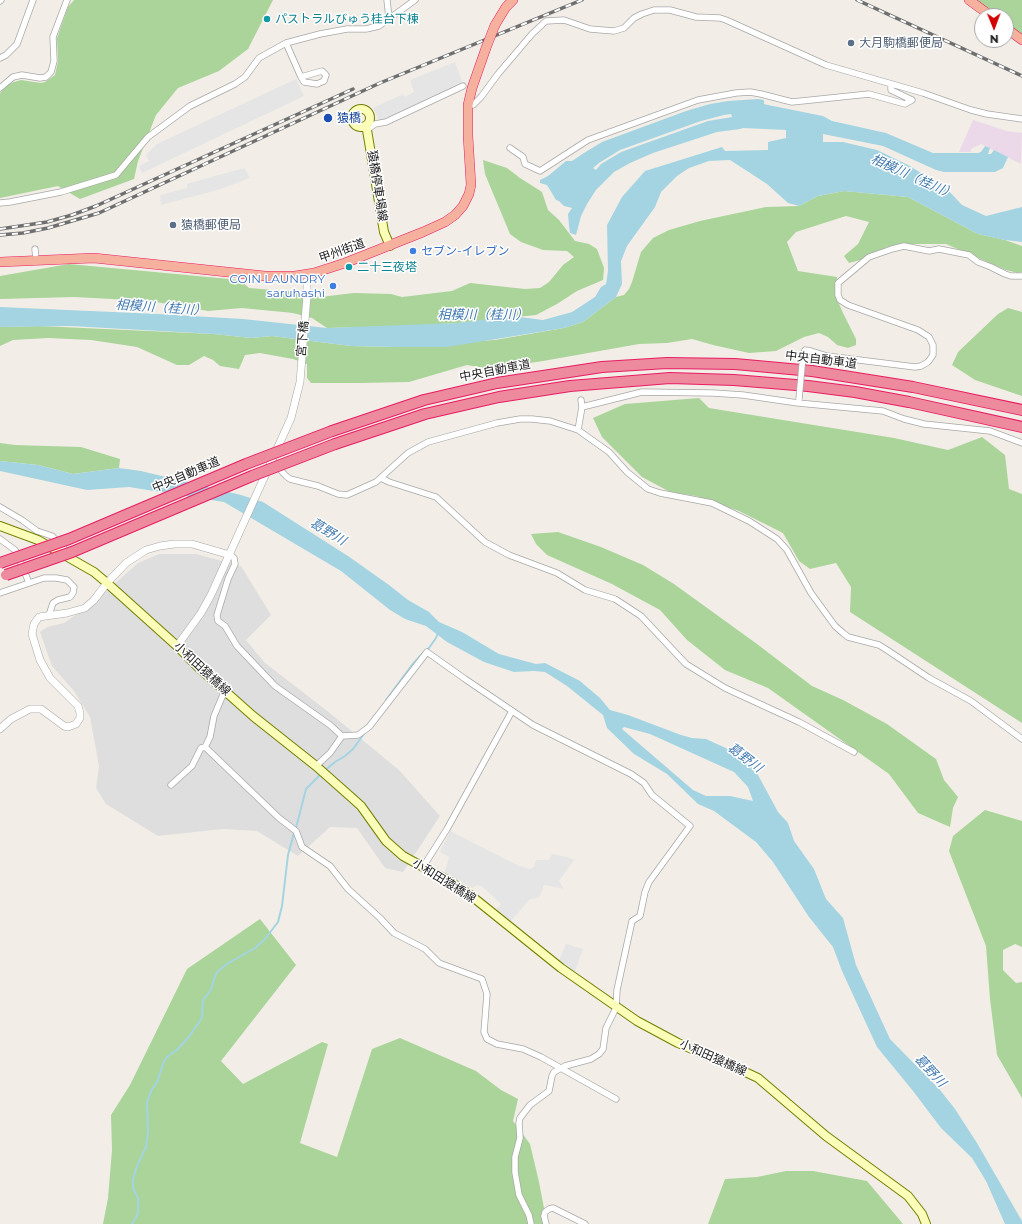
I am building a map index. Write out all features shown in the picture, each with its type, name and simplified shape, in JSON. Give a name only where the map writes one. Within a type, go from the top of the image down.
[{"type":"highway","name":"甲州街道","points":[[0,262],[94,258],[265,276],[307,275],[345,263],[390,246],[445,222],[455,215],[466,201],[470,185],[468,105],[472,88],[495,25],[506,7],[513,0]]},
{"type":"highway","points":[[969,0],[980,8]]},
{"type":"highway","name":"中央自動車道","points":[[0,563],[69,539],[246,464],[332,431],[424,400],[497,383],[595,368],[667,363],[735,364],[812,371],[913,387],[1022,410]]},
{"type":"highway","points":[[3,576],[72,552],[252,476],[335,444],[425,414],[499,396],[570,386],[670,378],[748,380],[855,392],[909,402],[1022,427]]},
{"type":"main road","name":"猿橋停車場線","points":[[366,128],[380,200],[384,232],[390,246]]},
{"type":"main road","name":"小和田猿橋線","points":[[0,526],[33,538],[94,572],[108,582],[177,646],[198,668],[253,716],[316,766],[361,806],[392,848],[403,856],[469,894],[561,968],[616,1008],[678,1043],[758,1078],[826,1136],[908,1196],[918,1209],[926,1224]]},
{"type":"street","points":[[0,57],[17,44],[33,0]]},
{"type":"street","points":[[0,88],[13,77],[22,75],[40,78],[51,72],[54,61],[53,37],[67,0]]},
{"type":"street","points":[[386,0],[389,18]]},
{"type":"street","points":[[0,203],[61,192],[116,175],[148,138],[190,106],[235,84],[245,77],[259,58],[286,43],[347,29],[366,29],[379,26],[415,0]]},
{"type":"street","points":[[468,105],[473,105],[481,98],[498,74],[532,34],[546,21],[564,20],[590,29],[614,31],[624,28],[634,18],[654,10],[670,10],[696,16],[720,18],[826,65],[923,93],[981,112],[1012,116],[1022,119]]},
{"type":"street","points":[[286,43],[301,77]]},
{"type":"street","points":[[510,148],[523,157],[525,164],[540,170],[588,140],[698,100],[750,92],[792,102],[869,94],[905,104],[912,100],[891,90],[891,84]]},
{"type":"street","points":[[366,128],[375,124],[386,122],[463,86]]},
{"type":"street","points":[[798,401],[803,355],[805,350],[827,356],[915,367],[922,366],[928,362],[933,355],[934,345],[929,337],[918,330],[848,305],[840,300],[838,295],[838,283],[869,257],[904,246],[929,251],[939,249],[969,255],[978,262],[1010,276],[1022,276]]},
{"type":"street","points":[[35,249],[36,260]]},
{"type":"street","name":"宮下橋","points":[[177,646],[201,613],[211,595],[291,418],[300,382],[307,296],[307,275]]},
{"type":"street","points":[[578,430],[582,404],[642,392],[720,393],[884,412],[924,424],[990,431],[1022,442]]},
{"type":"street","points":[[272,461],[290,479],[318,486],[343,495],[381,478],[400,459],[421,445],[498,423],[520,419],[532,419],[550,421],[578,430],[609,452],[627,472],[648,489],[660,493],[712,503],[750,521],[777,539],[787,550],[815,599],[835,626],[843,633],[848,637],[879,645],[929,678],[971,701],[1022,739]]},
{"type":"street","points":[[381,478],[436,497],[485,542],[509,555],[557,573],[585,590],[615,599],[641,616],[686,664],[725,688],[799,722],[854,752]]},
{"type":"street","points":[[0,507],[22,520],[36,531],[52,536],[75,561]]},
{"type":"street","points":[[0,539],[14,550],[20,558],[29,583]]},
{"type":"street","points":[[0,729],[11,719],[30,709],[41,709],[64,726],[68,727],[76,724],[80,718],[79,708],[76,703],[52,681],[45,672],[32,637],[32,630],[36,620],[39,617],[67,613],[85,608],[94,600],[117,572],[134,557],[146,550],[174,544],[192,544],[230,555],[234,558],[235,564],[228,579],[217,615],[218,621],[224,626],[237,646],[275,686],[330,725],[342,736],[358,735],[369,728],[427,652],[448,668],[533,724],[631,774],[644,784],[652,795],[690,826],[649,882],[645,892],[640,916],[632,921],[617,990],[616,1008],[606,1028],[604,1043],[601,1051],[592,1059],[560,1068],[552,1074],[549,1091],[530,1105],[520,1120],[520,1138],[515,1157],[516,1180],[519,1195],[529,1215],[531,1224]]},
{"type":"street","points":[[0,593],[44,578],[67,580],[73,585],[74,591],[72,595],[67,598],[55,600],[51,606],[49,615]]},
{"type":"street","points":[[171,785],[192,766],[201,748],[205,747],[210,737],[214,716],[225,690]]},
{"type":"street","points":[[423,867],[447,829],[512,711]]},
{"type":"street","points":[[316,766],[330,753],[342,736]]},
{"type":"street","points":[[205,747],[279,818],[293,829],[302,847],[330,866],[348,889],[394,932],[425,949],[439,963],[482,979],[487,994],[484,1032],[487,1039],[497,1044],[523,1049],[616,1099]]},
{"type":"street","points":[[546,1224],[545,1214],[547,1210],[551,1208],[585,1224]]},
{"type":"shaded area","points":[[455,62],[463,84],[380,121],[373,108],[403,94],[405,97],[414,92],[410,80]]},
{"type":"shaded area","points":[[296,79],[304,96],[142,173],[139,166],[149,161],[146,155],[157,144]]},
{"type":"shaded area","points":[[973,120],[1007,131],[1022,133],[1021,164],[981,144],[971,149],[971,152],[959,152]]},
{"type":"shaded area","points":[[244,168],[250,178],[221,189],[161,205],[160,195],[187,188],[187,184]]},
{"type":"shaded area","points":[[159,554],[196,554],[241,566],[271,615],[246,640],[264,662],[331,714],[399,770],[440,816],[403,872],[385,868],[357,828],[330,827],[298,856],[257,831],[223,829],[158,836],[106,804],[96,788],[99,766],[90,717],[74,691],[52,666],[40,632],[47,627],[64,623],[93,603],[138,563]]},
{"type":"shaded area","points":[[450,831],[517,865],[530,869],[534,867],[536,860],[549,860],[552,854],[574,860],[559,881],[564,889],[544,885],[539,898],[530,899],[511,921],[495,911],[501,904],[483,887],[477,885],[472,888],[445,872],[449,857],[440,852]]},
{"type":"shaded area","points":[[566,944],[583,949],[574,974],[558,963]]},
{"type":"green space","points":[[74,0],[273,0],[248,49],[219,71],[178,88],[156,115],[138,161],[134,179],[80,199],[58,186],[0,198],[0,93],[8,85],[14,82],[21,80],[41,83],[55,75],[58,61],[57,38],[68,7]]},
{"type":"green space","points":[[973,0],[1022,0],[1022,37],[1014,31],[1014,8],[984,8]]},
{"type":"green space","points":[[483,160],[507,168],[542,192],[548,210],[559,220],[575,241],[589,244],[597,249],[604,268],[603,280],[577,291],[536,315],[458,323],[405,326],[327,328],[312,318],[293,313],[242,308],[208,311],[150,301],[74,297],[0,299],[0,276],[69,264],[240,280],[249,288],[297,292],[320,297],[354,293],[391,294],[402,297],[452,291],[470,283],[525,289],[540,288],[549,282],[563,265],[574,257],[567,251],[543,250],[521,242],[510,234],[485,174]]},
{"type":"green space","points":[[844,191],[908,197],[978,234],[1005,240],[1022,246],[1022,272],[1018,273],[1006,270],[946,244],[908,244],[887,247],[864,259],[849,263],[844,256],[858,244],[869,222],[846,216],[796,232],[787,242],[798,271],[837,277],[836,297],[856,339],[856,345],[848,348],[837,345],[828,337],[819,333],[804,337],[776,351],[749,353],[692,339],[667,343],[639,344],[490,369],[467,365],[409,382],[311,383],[307,378],[307,364],[293,359],[260,353],[245,355],[239,369],[220,366],[213,360],[204,356],[189,365],[177,365],[137,347],[91,340],[48,338],[13,340],[0,346],[0,327],[40,326],[214,334],[251,338],[272,336],[351,346],[395,347],[495,340],[564,328],[583,322],[616,297],[624,295],[632,282],[641,252],[653,238],[669,230],[700,221],[766,207],[799,206],[818,196]]},
{"type":"green space","points":[[1008,308],[1022,312],[1022,396],[975,380],[952,365],[958,352],[998,314]]},
{"type":"green space","points":[[699,398],[709,408],[894,438],[948,450],[982,437],[1005,455],[1009,489],[1022,494],[1022,723],[850,612],[851,587],[836,563],[810,569],[799,561],[783,533],[739,511],[696,496],[670,492],[642,477],[602,437],[593,418],[625,404]]},
{"type":"green space","points":[[0,443],[15,445],[81,447],[120,459],[119,468],[73,474],[38,465],[0,461]]},
{"type":"green space","points":[[558,532],[601,547],[643,565],[674,584],[812,686],[843,700],[887,724],[936,759],[944,780],[958,797],[953,808],[950,827],[918,813],[889,774],[768,688],[725,670],[687,640],[660,610],[612,584],[547,555],[536,544],[531,534]]},
{"type":"green space","points":[[985,810],[1022,821],[1022,947],[1015,944],[1003,950],[1003,970],[1016,983],[1022,982],[1022,1098],[997,1055],[990,999],[986,946],[949,851],[953,836]]},
{"type":"green space","points":[[260,919],[296,965],[221,1061],[243,1084],[322,1042],[328,1044],[300,1143],[337,1157],[372,1049],[400,1038],[476,1071],[501,1090],[518,1099],[513,1121],[530,1144],[547,1224],[103,1224],[108,1198],[112,1150],[111,1115],[130,1085],[187,969]]},
{"type":"green space","points":[[786,1171],[813,1171],[867,1181],[903,1224],[708,1224],[725,1179],[757,1177]]},
{"type":"water","name":"相模川（桂川）","points":[[764,100],[764,104],[823,116],[832,121],[886,133],[933,153],[978,153],[981,152],[985,146],[990,148],[988,154],[991,154],[994,150],[1008,157],[1003,168],[995,172],[944,172],[936,170],[883,146],[823,134],[823,142],[843,142],[877,150],[908,165],[947,189],[962,205],[986,216],[1022,207],[1022,242],[978,234],[908,197],[844,191],[818,196],[799,206],[788,203],[767,184],[730,160],[709,161],[689,168],[677,176],[661,192],[655,207],[627,246],[621,261],[622,284],[616,297],[583,322],[564,328],[447,347],[395,347],[351,346],[272,336],[251,338],[214,334],[70,326],[0,327],[0,307],[243,319],[327,328],[458,323],[512,316],[543,320],[572,312],[595,297],[601,287],[606,284],[608,271],[607,225],[622,197],[645,171],[722,147],[725,151],[768,150],[768,142],[786,138],[786,130],[743,128],[717,132],[653,153],[630,163],[614,172],[596,190],[581,216],[576,235],[570,233],[568,214],[572,208],[564,206],[556,200],[547,185],[540,183],[540,180],[548,176],[566,161],[572,161],[602,142],[686,111],[710,104],[728,101]],"holes":[[[731,114],[732,117],[708,121],[621,152],[601,164],[596,170],[593,168],[620,150],[701,121]]]},
{"type":"water","points":[[0,461],[38,465],[73,474],[119,468],[141,471],[241,495],[263,502],[348,556],[408,600],[429,612],[439,622],[462,632],[499,654],[536,664],[545,663],[580,681],[600,698],[610,710],[628,715],[681,735],[692,738],[706,739],[730,750],[746,761],[758,775],[778,812],[788,823],[794,841],[814,869],[826,899],[843,918],[856,965],[890,1039],[940,1090],[955,1109],[977,1143],[1022,1221],[1022,1224],[1005,1224],[986,1181],[972,1158],[941,1128],[877,1047],[842,971],[833,947],[809,917],[773,862],[756,842],[714,811],[698,804],[667,774],[634,754],[607,728],[603,715],[567,686],[545,672],[514,672],[484,662],[447,642],[426,626],[405,619],[390,610],[341,571],[224,502],[129,487],[87,490],[0,471]],"holes":[[[624,727],[650,734],[734,772],[748,787],[753,801],[730,796],[706,796],[693,790],[622,729]]]},
{"type":"waterway","points":[[386,700],[412,665],[429,648],[438,633]]},
{"type":"waterway","points":[[324,771],[353,749],[364,734]]},
{"type":"waterway","points":[[296,828],[306,789],[321,774]]},
{"type":"waterway","points":[[132,1224],[138,1213],[138,1198],[133,1188],[133,1179],[146,1147],[148,1132],[147,1102],[152,1089],[157,1082],[164,1061],[188,1038],[200,1021],[202,1017],[203,1000],[211,990],[217,972],[227,964],[255,948],[265,939],[278,922],[282,906],[288,855],[294,833]]},
{"type":"railway","points":[[0,235],[23,233],[48,228],[99,213],[380,83],[582,0]]},
{"type":"railway","points":[[857,0],[1022,76]]},
{"type":"railway","points":[[0,229],[47,222],[96,206],[353,89]]},
{"type":"place","name":"パストラルびゅう桂台下棟","points":[[267,19]]},
{"type":"place","name":"大月駒橋郵便局","points":[[851,43]]},
{"type":"place","name":"猿橋","points":[[328,118]]},
{"type":"place","name":"猿橋郵便局","points":[[173,225]]},
{"type":"place","name":"セブン-イレブン","points":[[413,251]]},
{"type":"place","name":"二十三夜塔","points":[[349,267]]},
{"type":"place","name":"COIN LAUNDRY saruhashi","points":[[333,286]]},
{"type":"water label","name":"葛野川","points":[[328,532]]},
{"type":"water label","name":"葛野川","points":[[745,758]]},
{"type":"water label","name":"葛野川","points":[[930,1071]]}]
